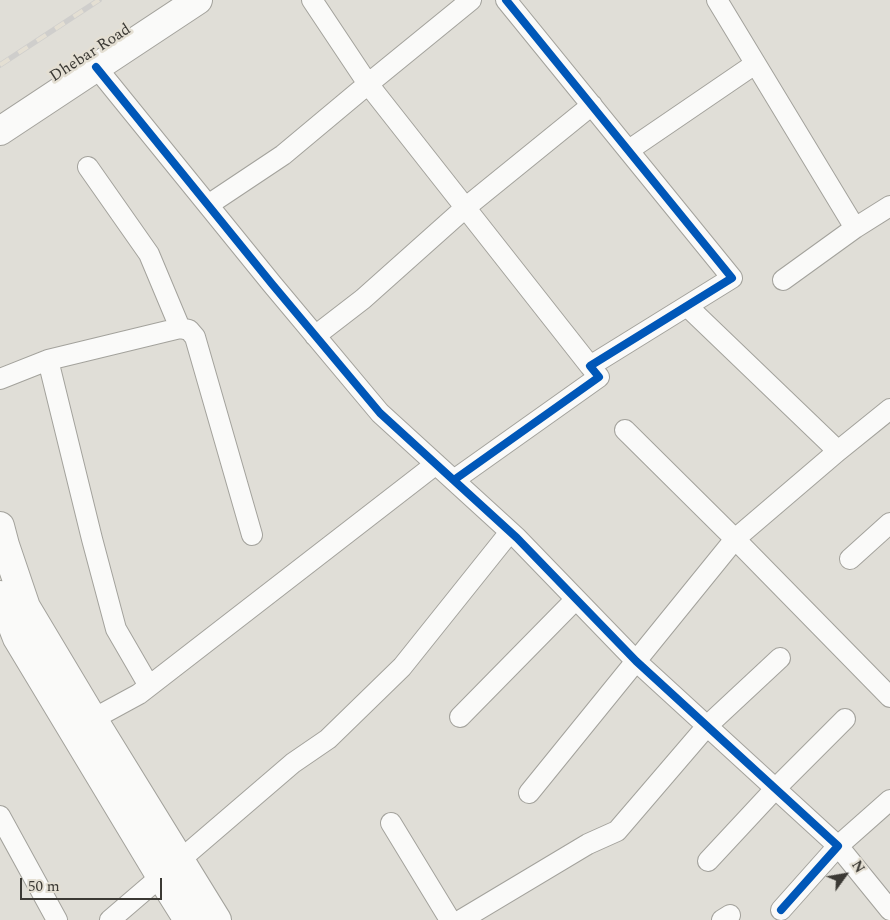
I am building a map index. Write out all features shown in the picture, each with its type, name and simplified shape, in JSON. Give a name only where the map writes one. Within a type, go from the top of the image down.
[{"type":"street","name":"Dhebar Road","points":[[0,131],[198,0]]},
{"type":"street","points":[[312,0],[368,84],[599,377],[454,480]]},
{"type":"street","points":[[208,205],[283,155],[471,0]]},
{"type":"street","points":[[506,0],[732,278],[590,366]]},
{"type":"street","points":[[716,0],[855,228]]},
{"type":"street","points":[[629,150],[755,64]]},
{"type":"street","points":[[96,67],[380,413],[510,532],[636,661],[838,846],[890,910]]},
{"type":"street","points":[[315,336],[363,299],[466,208],[592,105]]},
{"type":"street","points":[[88,167],[149,254],[180,328]]},
{"type":"street","points":[[783,280],[855,228],[890,206]]},
{"type":"street","points":[[686,306],[838,451]]},
{"type":"street","points":[[0,379],[48,360],[180,328],[189,330],[195,337],[252,535]]},
{"type":"street","points":[[48,360],[116,629],[149,686]]},
{"type":"street","points":[[528,794],[735,539],[890,409]]},
{"type":"street","points":[[625,430],[890,697]]},
{"type":"street","points":[[93,719],[139,694],[436,464]]},
{"type":"street","points":[[850,559],[890,523]]},
{"type":"street","points":[[0,526],[26,607],[93,719],[170,869],[188,920]]},
{"type":"street","points":[[110,920],[294,763],[328,739],[402,667],[510,532]]},
{"type":"street","points":[[0,595],[17,638],[170,869],[217,920]]},
{"type":"street","points":[[460,717],[576,599]]},
{"type":"street","points":[[461,920],[588,844],[617,831],[707,726],[780,658]]},
{"type":"street","points":[[708,861],[845,719]]},
{"type":"street","points":[[781,910],[838,846],[890,800]]},
{"type":"street","points":[[0,816],[57,920]]},
{"type":"street","points":[[391,822],[450,920]]},
{"type":"railway","points":[[0,65],[99,0]]},
{"type":"cycle path","points":[[454,480],[599,377],[590,366],[732,278],[506,0]]},
{"type":"cycle path","points":[[96,67],[272,284],[380,413],[517,538],[636,661],[838,846],[781,910]]}]
